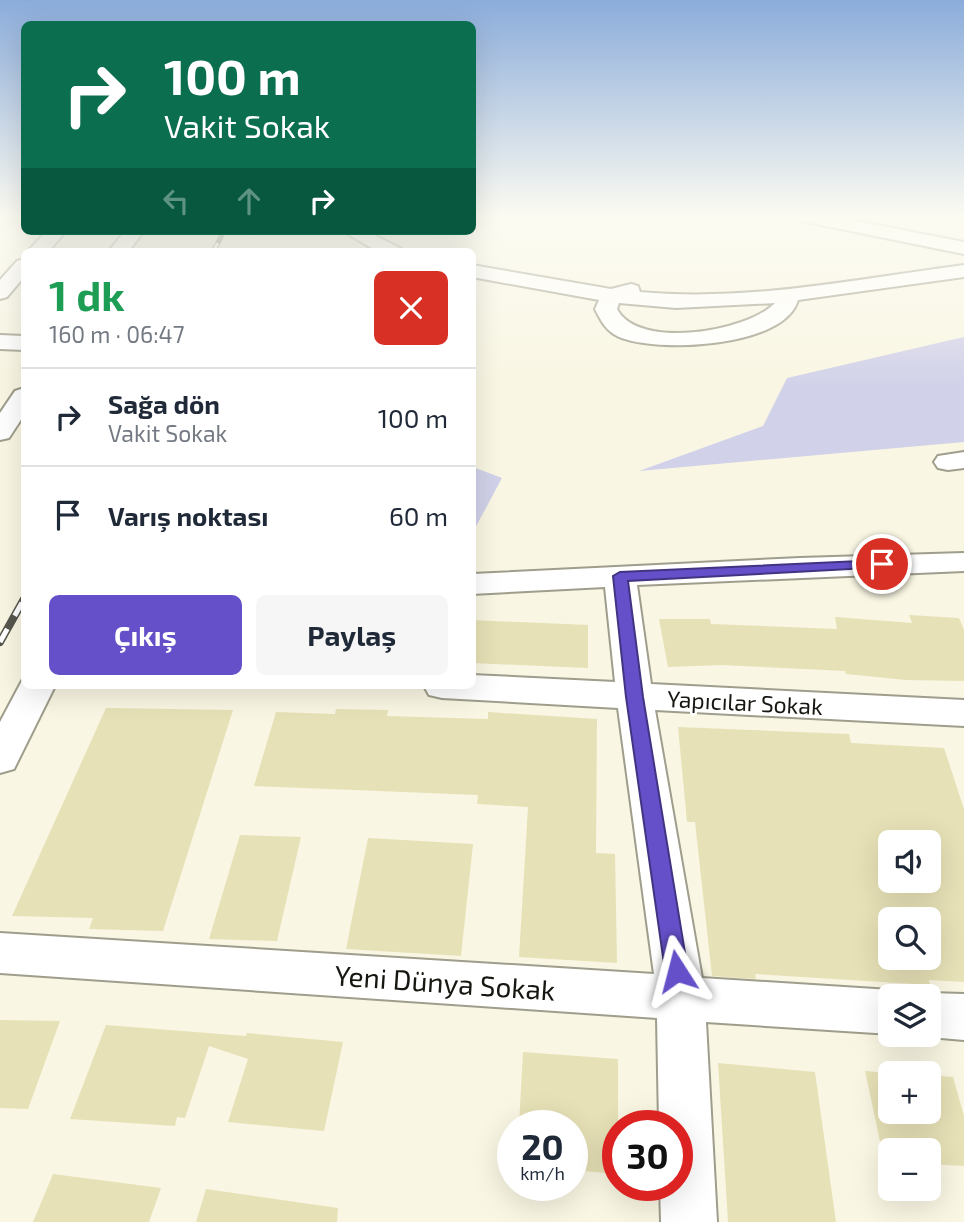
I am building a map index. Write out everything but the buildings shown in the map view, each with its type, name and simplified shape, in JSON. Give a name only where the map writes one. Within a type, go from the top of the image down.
[{"type":"street","points":[[0,293],[17,273]]},
{"type":"street","points":[[483,273],[612,296],[620,292],[658,288],[704,293],[725,301],[784,296],[949,273]]},
{"type":"street","points":[[612,296],[606,312],[617,326],[645,336],[687,340],[718,336],[758,324],[785,307],[787,300],[784,296]]},
{"type":"street","points":[[0,342],[21,343]]},
{"type":"street","points":[[0,432],[21,400]]},
{"type":"street","points":[[476,584],[964,562]]},
{"type":"street","points":[[620,576],[635,697],[681,998],[689,1222]]},
{"type":"street","name":"Yapıcılar Sokak","points":[[476,688],[964,713]]},
{"type":"street","points":[[0,759],[35,689]]},
{"type":"street","name":"Yeni Dünya Sokak","points":[[0,953],[878,1011]]},
{"type":"street","points":[[941,1015],[964,1017]]},
{"type":"shaded area","points":[[964,337],[964,442],[639,471],[763,426],[787,378]]},
{"type":"shaded area","points":[[476,468],[502,478],[476,526]]},
{"type":"railway","points":[[0,642],[21,604]]},
{"type":"route","points":[[677,971],[635,697],[620,576],[882,564]]}]
